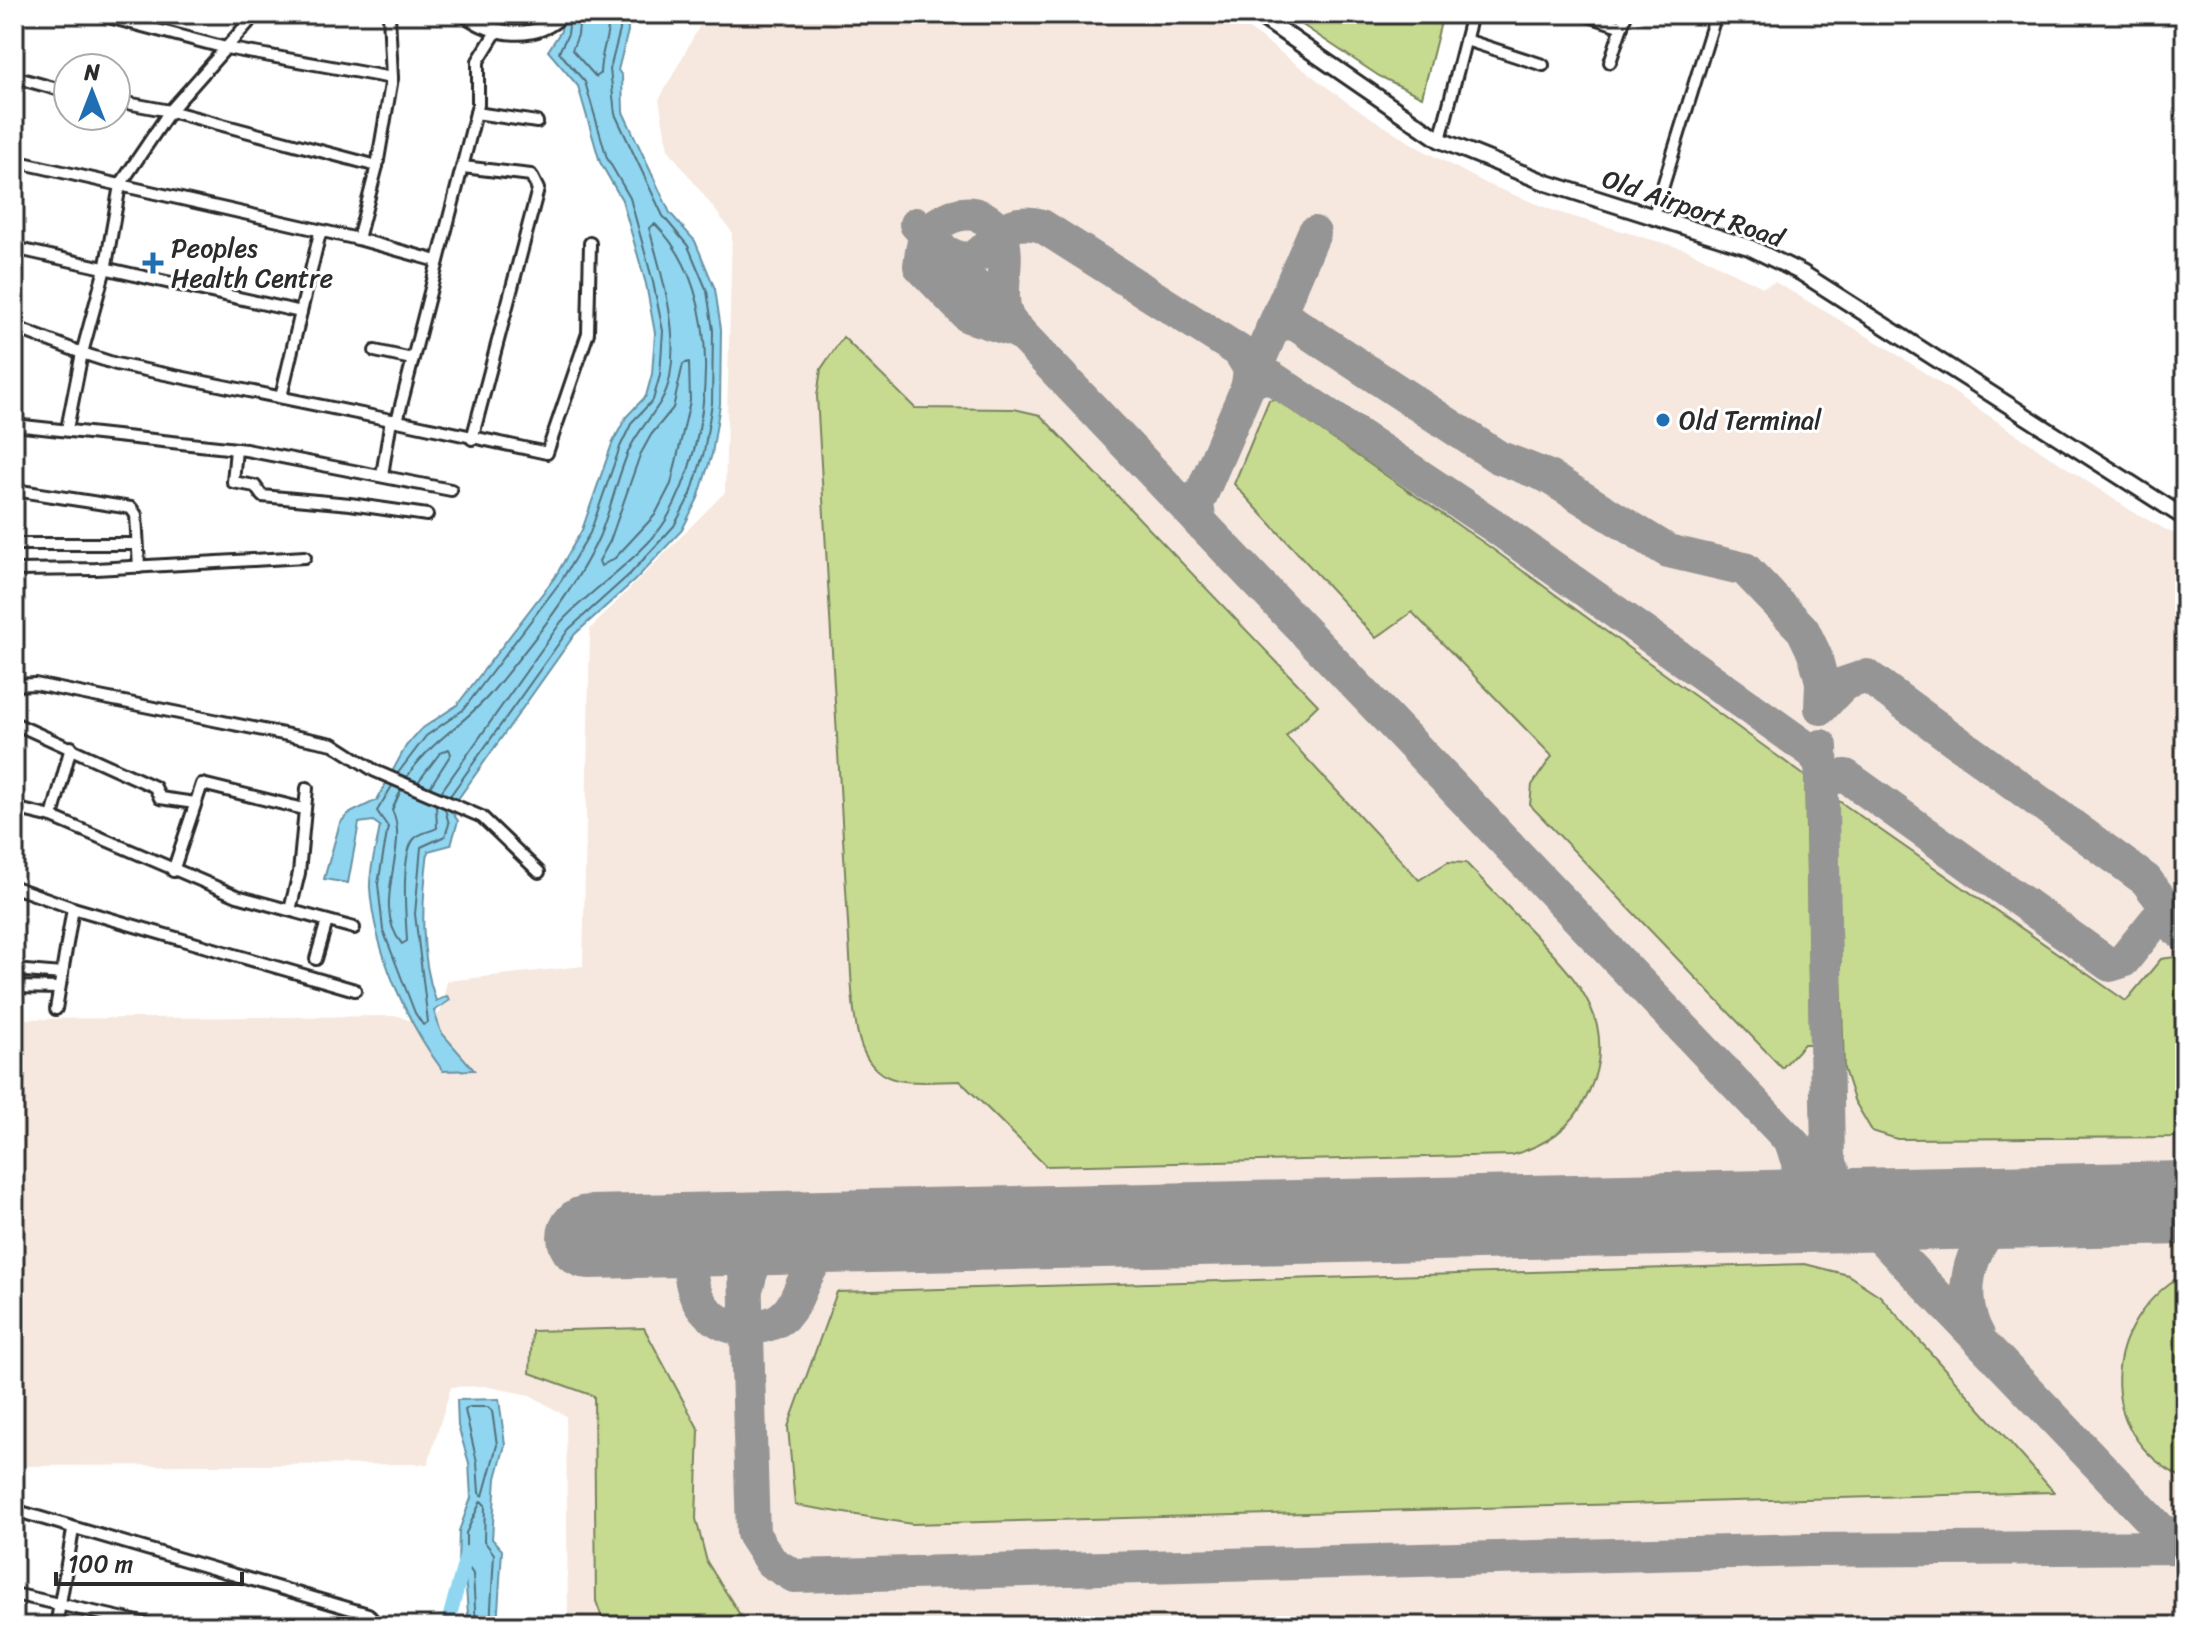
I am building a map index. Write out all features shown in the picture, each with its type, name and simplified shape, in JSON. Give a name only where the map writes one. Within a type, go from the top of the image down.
[{"type":"main road","name":"Old Airport Road","points":[[1257,14],[1440,140],[1547,183],[1749,247],[1802,273],[2185,518]]},
{"type":"street","points":[[97,14],[144,18],[226,48],[392,78]]},
{"type":"street","points":[[67,429],[82,353],[104,270],[120,185],[170,111],[256,14]]},
{"type":"street","points":[[358,239],[377,166],[392,78],[389,14]]},
{"type":"street","points":[[464,14],[496,32],[534,32],[552,26],[563,14]]},
{"type":"street","points":[[1440,140],[1472,14]]},
{"type":"street","points":[[1583,14],[1622,27]]},
{"type":"street","points":[[1610,62],[1626,14]]},
{"type":"street","points":[[1653,218],[1716,14]]},
{"type":"street","points":[[382,475],[476,113],[478,61],[496,32]]},
{"type":"street","points":[[1466,40],[1543,65]]},
{"type":"street","points":[[14,77],[52,88]]},
{"type":"street","points":[[132,104],[170,111],[377,166]]},
{"type":"street","points":[[476,113],[537,122]]},
{"type":"street","points":[[14,161],[320,233],[358,239],[437,261]]},
{"type":"street","points":[[463,167],[531,175],[538,189],[472,439]]},
{"type":"street","points":[[281,397],[320,233]]},
{"type":"street","points":[[14,327],[116,364],[547,453],[588,333],[590,243]]},
{"type":"street","points":[[14,248],[301,312]]},
{"type":"street","points":[[375,351],[412,359]]},
{"type":"street","points":[[14,425],[236,449],[451,490]]},
{"type":"street","points":[[236,449],[233,482],[255,486],[262,496],[427,515]]},
{"type":"street","points":[[14,490],[131,508],[136,515],[139,567]]},
{"type":"street","points":[[14,544],[137,544]]},
{"type":"street","points":[[14,570],[139,567],[305,557]]},
{"type":"street","points":[[14,685],[35,684],[333,744],[375,771],[482,817],[539,872]]},
{"type":"street","points":[[14,723],[155,787],[160,798],[195,803]]},
{"type":"street","points":[[52,817],[71,747]]},
{"type":"street","points":[[173,871],[202,784],[304,809]]},
{"type":"street","points":[[290,910],[299,873],[307,788]]},
{"type":"street","points":[[14,808],[52,817],[237,896],[354,928]]},
{"type":"street","points":[[14,887],[73,908],[355,990]]},
{"type":"street","points":[[56,1009],[73,908]]},
{"type":"street","points":[[316,959],[327,921]]},
{"type":"street","points":[[14,970],[62,974]]},
{"type":"street","points":[[14,987],[59,988]]},
{"type":"street","points":[[14,1510],[73,1530],[368,1614],[378,1626]]},
{"type":"street","points":[[56,1626],[73,1530]]},
{"type":"street","points":[[14,1594],[156,1626]]},
{"type":"shaded area","points":[[706,14],[1229,14],[1351,105],[1419,148],[1487,184],[1557,212],[1687,250],[1763,287],[1775,282],[1889,349],[2130,510],[2185,540],[2185,1626],[568,1626],[566,1416],[530,1395],[484,1386],[451,1387],[428,1464],[14,1466],[14,1019],[398,1016],[408,1020],[440,1013],[447,981],[583,966],[590,629],[725,492],[732,232],[668,149],[659,100]]},
{"type":"green space","points":[[1286,14],[1443,14],[1422,97],[1379,76]]},
{"type":"green space","points":[[843,337],[915,408],[1014,409],[1040,415],[1318,705],[1286,736],[1419,880],[1448,862],[1466,863],[1551,952],[1580,988],[1590,1007],[1600,1048],[1587,1096],[1565,1127],[1546,1141],[1512,1155],[1046,1166],[960,1081],[897,1080],[874,1067],[866,1056],[857,1031],[852,991],[817,396],[821,369]]},
{"type":"green space","points":[[1275,399],[1487,545],[1805,776],[1810,1044],[1804,1044],[1782,1068],[1530,805],[1532,785],[1552,756],[1412,612],[1376,638],[1234,484],[1269,400]]},
{"type":"green space","points":[[1836,799],[2126,1001],[2161,959],[2175,957],[2185,960],[2185,1137],[1897,1139],[1872,1131],[1854,1100],[1844,1069]]},
{"type":"green space","points":[[1805,1264],[1848,1275],[1880,1296],[2054,1492],[912,1524],[795,1505],[788,1427],[837,1292]]},
{"type":"green space","points":[[2185,1273],[2185,1479],[2155,1459],[2134,1435],[2122,1407],[2118,1378],[2123,1348],[2136,1320],[2157,1294]]},
{"type":"green space","points":[[644,1328],[699,1430],[696,1519],[707,1562],[747,1626],[605,1626],[596,1601],[594,1396],[530,1373],[532,1331]]},
{"type":"water","points":[[562,14],[627,14],[628,31],[618,70],[622,76],[623,112],[670,213],[695,241],[715,289],[721,329],[720,404],[712,454],[698,498],[682,530],[635,580],[575,634],[458,799],[452,812],[458,821],[451,845],[428,851],[423,908],[424,946],[436,1001],[447,996],[450,1000],[434,1011],[441,1032],[474,1070],[443,1071],[405,1007],[378,936],[370,880],[380,826],[373,821],[359,823],[348,883],[324,879],[340,823],[348,814],[377,800],[406,746],[420,730],[457,705],[555,577],[582,530],[612,444],[626,417],[646,396],[652,374],[655,333],[646,284],[622,200],[600,162],[578,86],[548,51],[561,31]]},
{"type":"water","points":[[499,1399],[505,1445],[496,1478],[492,1539],[502,1550],[497,1626],[469,1626],[465,1575],[458,1567],[459,1531],[471,1498],[469,1463],[458,1426],[457,1400]]},
{"type":"waterway","points":[[447,1626],[467,1553]]},
{"type":"taxiway","points":[[1009,321],[1004,308],[1004,249],[994,225],[980,216],[964,213],[939,223],[924,242],[920,266],[968,316],[1019,332]]},
{"type":"taxiway","points":[[916,224],[1823,1175],[1852,1201],[1880,1212]]},
{"type":"taxiway","points":[[941,249],[958,257],[971,258],[981,253],[1008,227],[1023,224],[1042,226],[1239,351],[1250,369],[1248,385]]},
{"type":"taxiway","points":[[1200,523],[1197,504],[1314,233]]},
{"type":"taxiway","points":[[1272,329],[1278,324],[1294,323],[1498,457],[1547,476],[1668,551],[1745,569],[1803,630],[1815,655],[1822,682],[1821,708],[1843,684],[1867,676],[2146,880],[2185,931]]},
{"type":"taxiway","points":[[1248,385],[1260,377],[1272,378],[1493,525],[1814,753],[1821,766]]},
{"type":"taxiway","points":[[1821,746],[1828,1158],[1841,1190]]},
{"type":"taxiway","points":[[1821,785],[1826,778],[1846,776],[2110,965],[2123,961],[2156,920],[2170,924],[2185,935]]},
{"type":"taxiway","points":[[1759,1214],[1780,1203],[1799,1178],[1798,1162],[1790,1140]]},
{"type":"taxiway","points":[[1978,1335],[1967,1298],[1973,1259],[1994,1226],[2028,1208]]},
{"type":"taxiway","points":[[863,1231],[764,1212],[737,1213],[714,1222],[698,1238],[691,1258],[692,1280],[699,1300],[712,1316],[732,1326],[770,1324],[780,1319],[793,1305],[811,1268],[822,1254],[845,1239],[871,1231]]},
{"type":"taxiway","points":[[1843,1213],[1871,1227],[2160,1529],[2185,1544]]},
{"type":"taxiway","points":[[748,1284],[763,1251],[794,1232]]},
{"type":"taxiway","points":[[701,1233],[729,1246],[745,1270],[753,1534],[771,1562],[794,1576],[1807,1550],[2185,1547]]},
{"type":"runway","points":[[589,1237],[2185,1203]]},
{"type":"place","name":"Peoples Health Centre","points":[[153,263]]},
{"type":"place","name":"Old Terminal","points":[[1663,420]]}]
